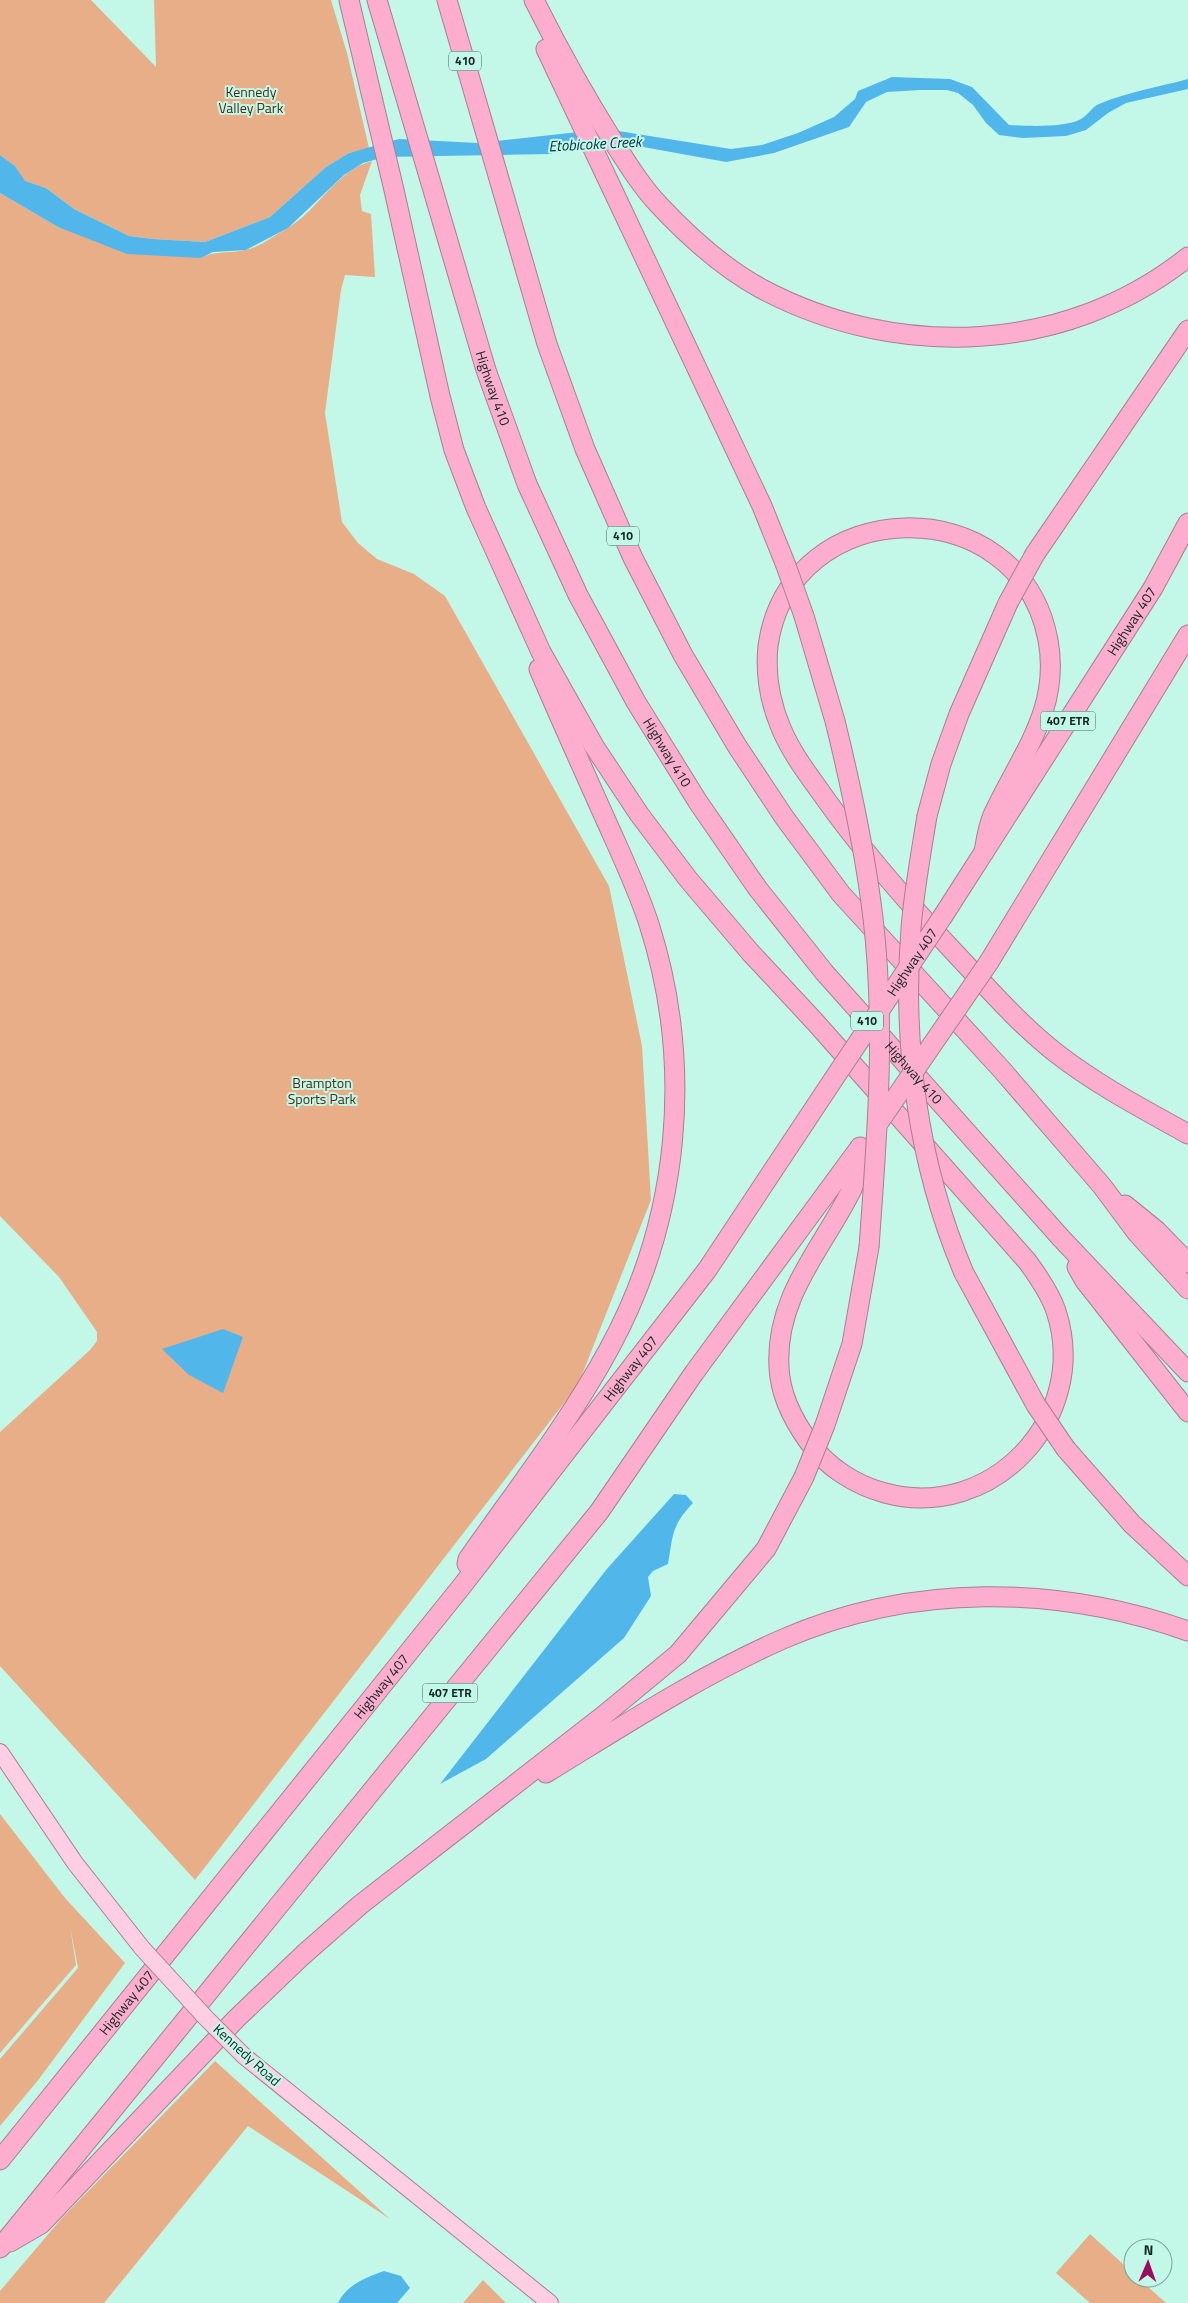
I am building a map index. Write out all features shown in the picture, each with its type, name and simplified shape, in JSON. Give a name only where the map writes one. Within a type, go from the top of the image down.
[{"type":"highway","points":[[350,0],[454,450],[476,508],[541,652],[594,746],[639,814],[688,879],[750,952],[816,1023],[1027,1261],[1048,1294],[1056,1311],[1062,1350],[1059,1389],[1045,1427],[1016,1461],[980,1486],[962,1493],[924,1498],[896,1496],[870,1489],[852,1480],[816,1452],[799,1428],[781,1386],[780,1346],[789,1304],[813,1253],[853,1187],[860,1147]]},
{"type":"highway","name":"Highway 410","points":[[377,0],[486,370],[527,484],[578,595],[636,702],[720,834],[758,889],[824,972],[1061,1238],[1188,1372]]},
{"type":"highway","name":"410","points":[[447,0],[500,187],[548,344],[585,449],[633,558],[679,647],[737,746],[784,818],[841,894],[1002,1070],[1102,1186],[1137,1233],[1188,1289]]},
{"type":"highway","points":[[524,0],[581,104],[657,204],[688,234],[730,269],[761,288],[826,317],[853,326],[906,336],[978,337],[1010,334],[1074,318],[1134,293],[1188,257]]},
{"type":"highway","points":[[0,2248],[42,2224],[236,2019],[360,1905],[603,1716],[678,1654],[766,1549],[804,1476],[825,1425],[852,1344],[869,1247],[879,1081],[879,998],[873,919],[851,785],[835,721],[804,616],[762,506],[605,175],[581,104],[534,0]]},
{"type":"highway","points":[[1188,330],[1035,554],[1008,603],[959,714],[927,816],[911,928],[909,978],[911,1054],[915,1089],[930,1168],[951,1243],[964,1273],[1036,1405],[1066,1449],[1132,1524],[1188,1576]]},
{"type":"highway","points":[[462,1586],[468,1559],[589,1384],[632,1302],[647,1264],[662,1214],[673,1139],[675,1095],[674,1052],[668,1000],[649,924],[633,880],[481,535],[476,508]]},
{"type":"highway","name":"Highway 407","points":[[0,2160],[462,1586],[708,1270],[943,916],[1153,588],[1188,523]]},
{"type":"highway","points":[[984,852],[992,818],[1038,728],[1046,702],[1050,662],[1048,640],[1041,614],[1026,587],[1003,561],[990,551],[962,537],[928,528],[906,527],[880,529],[855,537],[834,548],[804,572],[787,595],[774,623],[769,644],[768,685],[772,706],[788,745],[832,809],[884,876],[1008,1010],[1056,1053],[1087,1075],[1188,1134]]},
{"type":"highway","name":"407 ETR","points":[[0,2248],[599,1512],[694,1373],[879,1122],[989,962],[1188,634]]},
{"type":"highway","points":[[1102,1186],[1157,1231],[1188,1264]]},
{"type":"highway","points":[[1061,1238],[1085,1282],[1188,1412]]},
{"type":"highway","points":[[496,1798],[522,1788],[667,1699],[742,1658],[800,1633],[866,1612],[924,1601],[1020,1596],[1104,1607],[1188,1631]]},
{"type":"main road","name":"Kennedy Road","points":[[0,1752],[75,1863],[142,1948],[206,2018],[244,2056],[550,2303]]},
{"type":"green space","name":"Kennedy Valley Park","points":[[0,0],[91,0],[156,67],[154,0],[331,0],[347,53],[369,148],[349,153],[326,167],[270,217],[205,242],[129,236],[74,209],[46,188],[24,181],[15,166],[0,155]]},
{"type":"green space","name":"Brampton Sports Park","points":[[372,161],[360,195],[362,211],[371,214],[375,277],[345,275],[341,290],[325,413],[342,522],[358,543],[377,559],[414,574],[445,596],[609,886],[642,1046],[651,1200],[578,1385],[195,1880],[0,1666],[0,1432],[90,1350],[97,1341],[97,1332],[59,1277],[0,1216],[0,193],[58,227],[201,258],[212,254],[250,249],[266,241],[308,212],[347,173]]},
{"type":"green space","points":[[0,1814],[65,1898],[125,1963],[39,2079],[0,2126],[0,2059],[78,1968],[70,1926],[76,1965],[0,2053]]},
{"type":"green space","points":[[215,2061],[390,2219],[248,2126],[104,2303],[0,2303],[0,2291],[62,2218]]},
{"type":"green space","points":[[1090,2234],[1123,2264],[1123,2288],[1149,2288],[1166,2303],[1090,2303],[1056,2273]]},
{"type":"green space","points":[[483,2280],[506,2303],[463,2303]]},
{"type":"water","name":"Etobicoke Creek","points":[[892,77],[950,79],[972,87],[1009,125],[1046,126],[1065,124],[1081,119],[1097,105],[1132,93],[1188,79],[1188,89],[1126,103],[1108,113],[1086,130],[1066,136],[1023,138],[999,135],[986,123],[973,105],[958,93],[947,90],[920,90],[887,92],[866,102],[849,127],[774,153],[726,162],[610,141],[549,154],[385,157],[363,163],[344,175],[288,228],[246,250],[213,252],[201,258],[127,254],[58,227],[0,193],[0,155],[15,166],[25,181],[46,188],[74,209],[129,236],[205,242],[270,217],[326,167],[349,153],[399,139],[478,143],[606,129],[731,149],[762,145],[798,133],[834,117],[855,99],[858,91]]},
{"type":"water","points":[[223,1329],[243,1337],[223,1393],[189,1375],[162,1349]]},
{"type":"water","points":[[674,1494],[686,1495],[693,1503],[681,1518],[674,1532],[668,1564],[653,1571],[648,1577],[651,1596],[624,1638],[486,1759],[440,1784],[606,1570]]},
{"type":"water","points":[[384,2271],[401,2276],[410,2288],[397,2303],[338,2303],[346,2291],[364,2279]]}]
